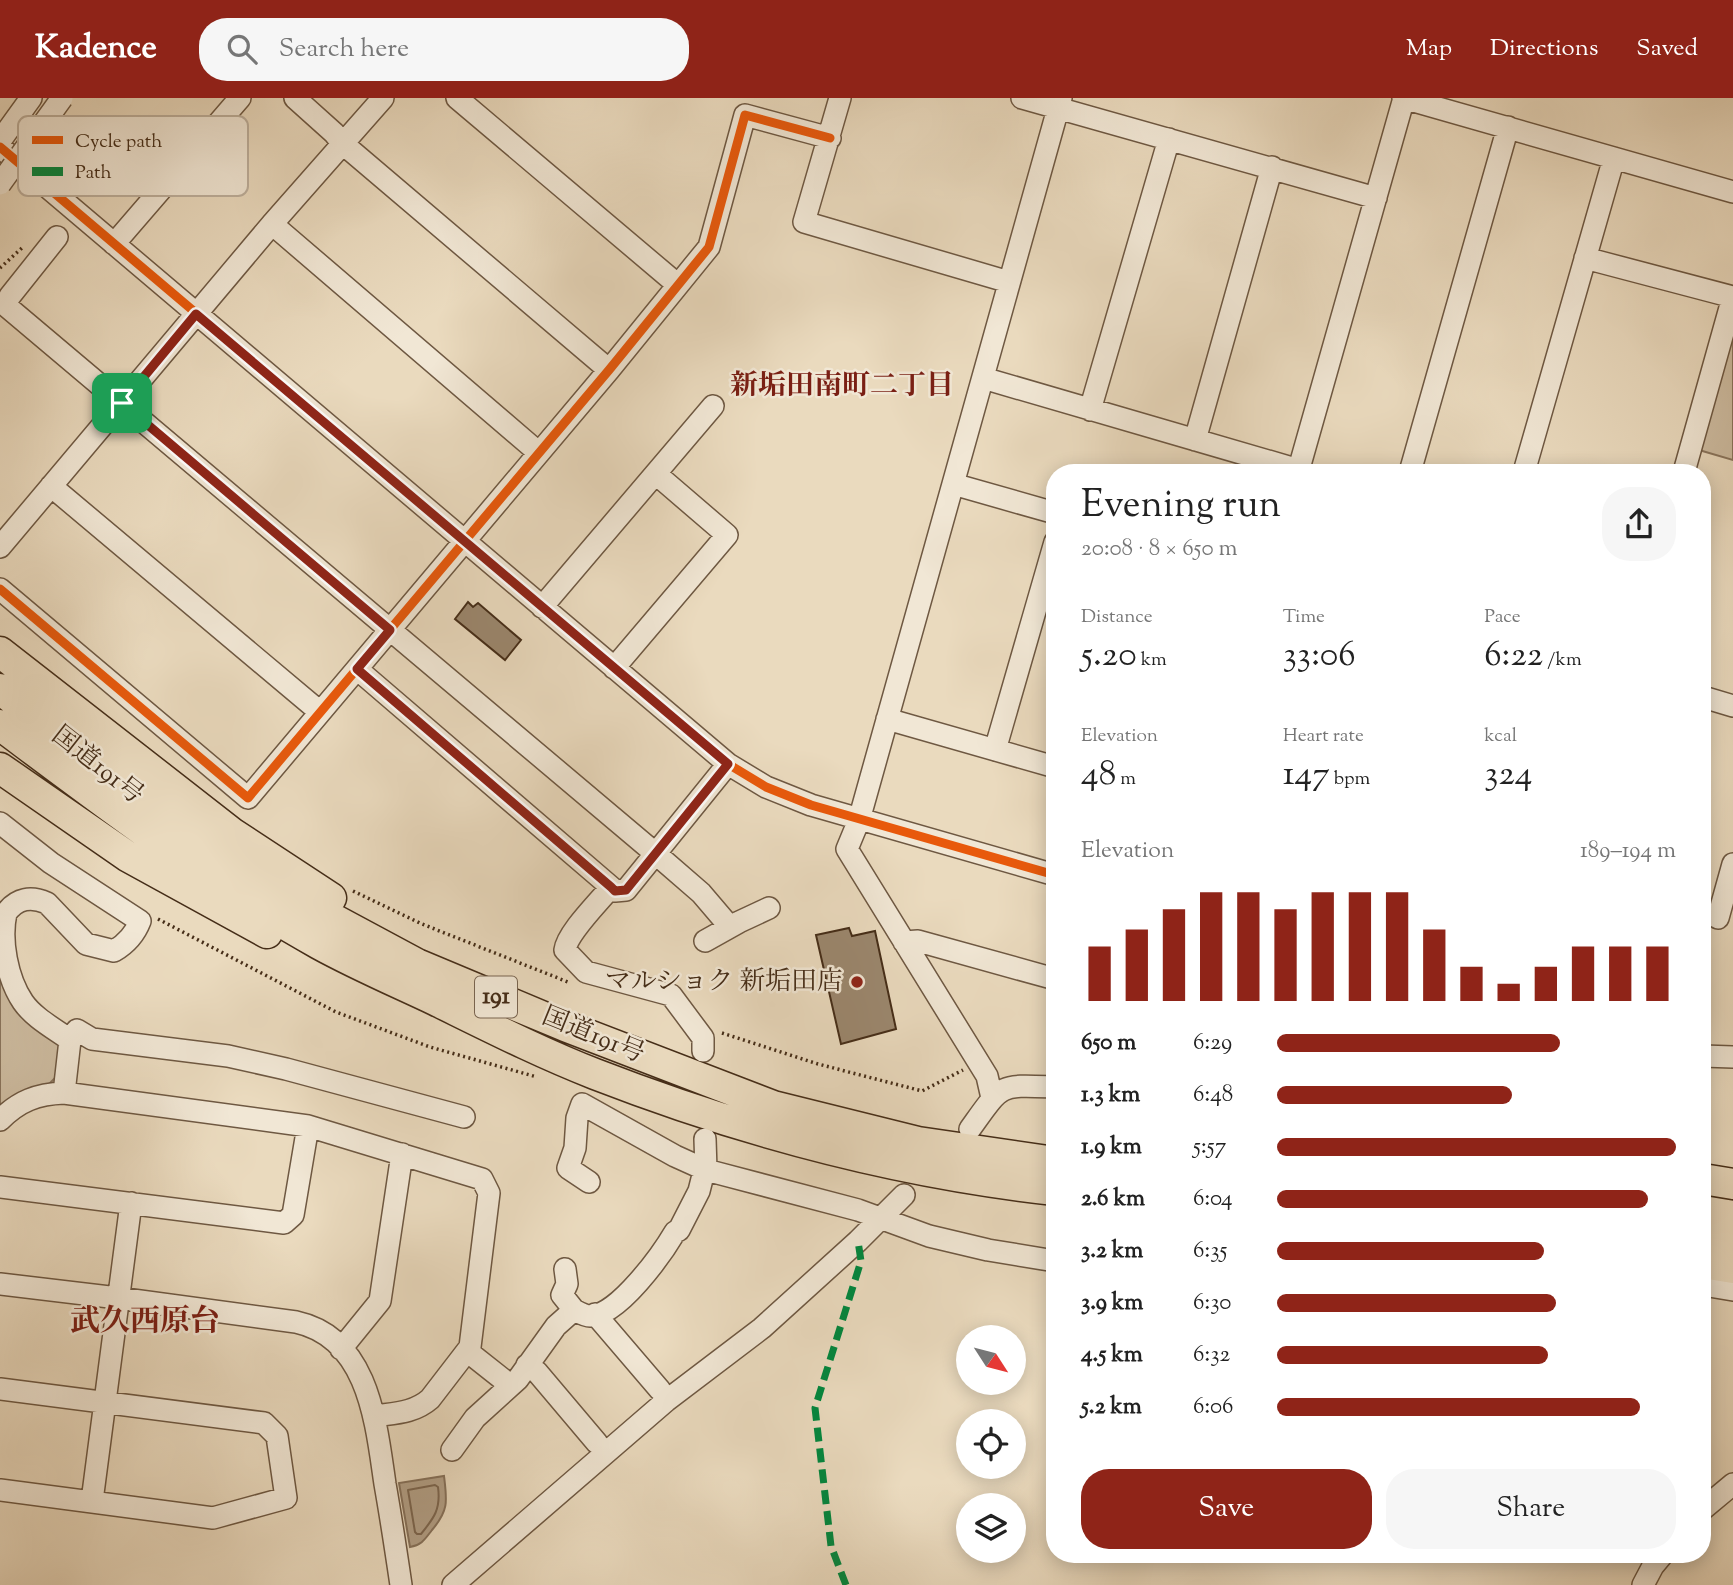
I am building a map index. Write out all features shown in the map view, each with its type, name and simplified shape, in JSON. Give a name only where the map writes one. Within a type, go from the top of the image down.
[{"type":"highway","points":[[0,652],[232,833],[354,912],[376,942]]},
{"type":"highway","name":"国道191号","points":[[0,689],[165,818],[255,877],[417,964],[565,1026],[773,1106],[918,1142],[1046,1161]]},
{"type":"highway","name":"国道191号","points":[[0,725],[149,835],[320,945],[531,1046],[596,1074],[743,1124],[883,1161],[1003,1184],[1046,1189]]},
{"type":"highway","points":[[0,768],[127,856],[269,934],[386,993],[531,1046]]},
{"type":"highway","points":[[1711,1181],[1733,1184]]},
{"type":"highway","points":[[1711,1212],[1733,1216]]},
{"type":"highway","points":[[1711,1237],[1733,1240]]},
{"type":"highway","points":[[1711,1264],[1733,1268]]},
{"type":"street","points":[[0,141],[31,98]]},
{"type":"street","points":[[49,116],[62,98]]},
{"type":"street","points":[[224,116],[240,98]]},
{"type":"street","points":[[295,98],[342,143],[609,370]]},
{"type":"street","points":[[0,547],[272,224],[383,98]]},
{"type":"street","points":[[457,98],[678,285]]},
{"type":"street","points":[[840,98],[804,222],[1009,282]]},
{"type":"street","points":[[1022,98],[1059,103],[1168,139],[1376,198]]},
{"type":"street","points":[[1300,464],[1404,98],[1733,192]]},
{"type":"street","points":[[992,1098],[987,1076],[847,849],[859,820],[1059,103]]},
{"type":"street","points":[[0,589],[248,798],[609,370],[709,247],[745,114],[830,138]]},
{"type":"street","points":[[1412,464],[1508,127]]},
{"type":"street","points":[[1090,410],[1168,139]]},
{"type":"street","points":[[0,147],[18,162]]},
{"type":"street","points":[[1526,464],[1614,158]]},
{"type":"street","points":[[0,184],[18,159]]},
{"type":"street","points":[[1195,440],[1272,167]]},
{"type":"street","points":[[58,196],[728,764],[766,788],[811,806],[1046,872]]},
{"type":"street","points":[[114,244],[155,196]]},
{"type":"street","points":[[272,224],[539,453]]},
{"type":"street","points":[[57,237],[5,305],[656,853],[707,899],[730,927]]},
{"type":"street","points":[[1585,258],[1733,297],[1686,464]]},
{"type":"street","points":[[983,378],[1275,464]]},
{"type":"street","points":[[542,607],[713,406]]},
{"type":"street","points":[[614,668],[727,535],[656,474]]},
{"type":"street","points":[[953,484],[1046,510]]},
{"type":"street","points":[[51,486],[320,712]]},
{"type":"street","points":[[995,750],[1046,573]]},
{"type":"street","points":[[357,669],[615,891],[626,890],[728,764]]},
{"type":"street","points":[[1711,699],[1733,706]]},
{"type":"street","points":[[887,719],[1046,764]]},
{"type":"street","points":[[0,823],[51,863],[140,921],[130,937],[114,951],[86,944],[42,901],[27,898],[6,913],[3,927],[5,953],[23,1002],[70,1040]]},
{"type":"street","points":[[1718,917],[1733,864]]},
{"type":"street","points":[[611,887],[573,933],[565,945],[565,950],[586,972],[671,995],[703,1038],[703,1051]]},
{"type":"street","points":[[705,941],[769,908]]},
{"type":"street","points":[[904,942],[918,941],[1046,977]]},
{"type":"street","points":[[64,1093],[70,1040],[78,1030],[92,1039],[228,1056],[286,1069],[464,1117]]},
{"type":"street","points":[[1711,1056],[1733,1057]]},
{"type":"street","points":[[970,1129],[1002,1088],[1046,1087]]},
{"type":"street","points":[[0,1120],[25,1100],[44,1094],[64,1093],[308,1126],[482,1179],[489,1193],[470,1348],[424,1405],[375,1416]]},
{"type":"street","points":[[589,1182],[568,1168],[575,1148],[577,1118],[582,1104],[704,1174],[882,1218],[929,1236],[1046,1260]]},
{"type":"street","points":[[0,1187],[284,1223],[293,1215],[308,1126]]},
{"type":"street","points":[[565,1269],[566,1284],[562,1295],[574,1310],[589,1316],[613,1308],[660,1259],[679,1230],[699,1191],[704,1174],[705,1139]]},
{"type":"street","points":[[341,1349],[380,1301],[401,1154]]},
{"type":"street","points":[[453,1585],[666,1401],[762,1328],[905,1195]]},
{"type":"street","points":[[92,1501],[131,1203]]},
{"type":"street","points":[[0,1284],[296,1322],[319,1330],[354,1364],[375,1416],[401,1585]]},
{"type":"street","points":[[1711,1286],[1733,1290]]},
{"type":"street","points":[[452,1450],[475,1418],[532,1368],[556,1326],[574,1310]]},
{"type":"street","points":[[595,1314],[660,1390]]},
{"type":"street","points":[[467,1351],[510,1385]]},
{"type":"street","points":[[532,1368],[597,1443]]},
{"type":"street","points":[[0,1389],[264,1423],[277,1436],[286,1498],[213,1518],[0,1490]]},
{"type":"street","points":[[1711,1502],[1733,1484]]},
{"type":"street","points":[[1643,1585],[1656,1563]]},
{"type":"path","points":[[348,888],[422,924],[579,986]]},
{"type":"path","points":[[153,916],[336,1012],[430,1047],[537,1077]]},
{"type":"path","points":[[688,1021],[818,1064],[922,1091],[967,1068]]},
{"type":"shaded area","points":[[1733,329],[1733,460],[1699,450]]},
{"type":"shaded area","points":[[0,962],[60,1038],[57,1076],[47,1086],[0,1110]]},
{"type":"water","points":[[444,1476],[444,1511],[423,1541],[410,1547],[399,1483]]},
{"type":"building","points":[[468,602],[473,607],[478,603],[521,640],[505,660],[455,619]]},
{"type":"building","name":"マルショク 新垢田店","points":[[849,928],[852,936],[875,931],[896,1029],[841,1044],[816,935]]},
{"type":"marked path","points":[[846,1585],[831,1546],[815,1408],[861,1261],[858,1241]]},
{"type":"cycle path","points":[[0,589],[248,798],[609,370],[709,247],[745,115],[830,138]]},
{"type":"cycle path","points":[[0,147],[18,162]]},
{"type":"cycle path","points":[[58,196],[728,764],[766,787],[811,805],[1046,872]]},
{"type":"place","name":"マルショク 新垢田店","points":[[857,982]]},
{"type":"district","name":"新垢田南町二丁目","points":[[842,387]]},
{"type":"district","name":"武久西原台","points":[[145,1322]]},
{"type":"route","points":[[196,314],[728,764],[626,890],[615,891],[357,669],[390,630],[122,403],[196,314]]}]
